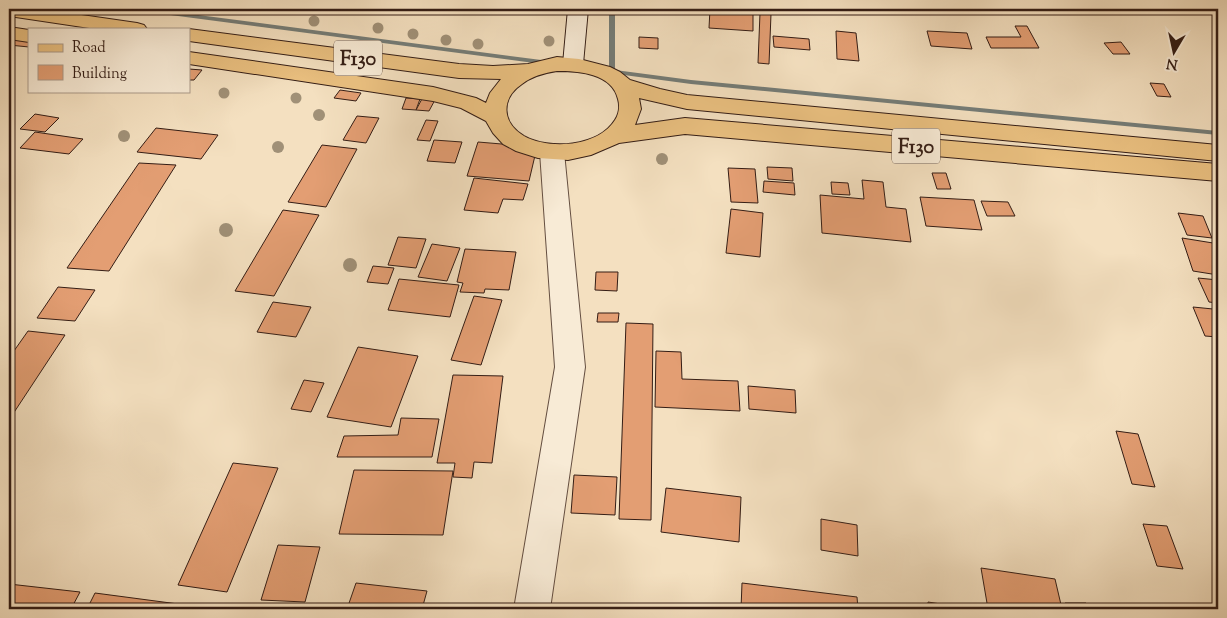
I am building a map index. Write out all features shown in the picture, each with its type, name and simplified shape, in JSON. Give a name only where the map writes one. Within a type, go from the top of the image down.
[{"type":"main road","points":[[9,10],[130,28]]},
{"type":"main road","points":[[9,33],[28,36]]},
{"type":"main road","name":"F130","points":[[190,36],[459,71],[493,73],[528,71],[558,64],[573,64],[602,70],[622,85],[657,96],[687,102],[1218,153]]},
{"type":"main road","name":"F130","points":[[190,58],[433,94],[468,103],[496,116]]},
{"type":"main road","name":"F130","points":[[528,71],[516,77],[502,90],[496,106],[496,116],[501,127],[515,140],[536,149],[552,152],[570,152],[586,149],[614,136],[644,130],[685,126],[1218,172]]},
{"type":"main road","name":"F130","points":[[614,136],[629,116],[630,105],[628,95],[622,85]]},
{"type":"street","points":[[573,64],[578,9]]},
{"type":"street","points":[[532,609],[570,367],[552,152]]},
{"type":"building","points":[[178,9],[191,9],[187,14],[175,13]]},
{"type":"building","points":[[710,9],[753,9],[753,31],[709,28]]},
{"type":"building","points":[[760,13],[771,14],[769,64],[758,63]]},
{"type":"building","points":[[1015,26],[1027,26],[1039,48],[991,48],[986,37],[1021,37]]},
{"type":"building","points":[[836,31],[856,33],[859,61],[837,59]]},
{"type":"building","points":[[927,31],[967,33],[972,49],[931,46]]},
{"type":"building","points":[[9,36],[28,37],[28,47],[9,45]]},
{"type":"building","points":[[773,36],[809,39],[810,50],[774,47]]},
{"type":"building","points":[[639,37],[658,38],[658,49],[639,48]]},
{"type":"building","points":[[1121,42],[1130,54],[1113,54],[1104,43]]},
{"type":"building","points":[[190,69],[202,70],[194,80],[190,80]]},
{"type":"building","points":[[1150,83],[1164,84],[1171,97],[1157,96]]},
{"type":"building","points":[[340,90],[361,93],[356,101],[334,98]]},
{"type":"building","points":[[423,97],[436,98],[429,111],[416,110]]},
{"type":"building","points":[[406,98],[420,99],[416,110],[402,109]]},
{"type":"building","points":[[35,114],[59,118],[45,132],[20,129]]},
{"type":"building","points":[[357,116],[379,118],[366,143],[343,140]]},
{"type":"building","points":[[426,120],[438,121],[430,141],[417,140]]},
{"type":"building","points":[[156,128],[218,135],[201,159],[137,152]]},
{"type":"building","points":[[35,132],[83,139],[69,154],[20,148]]},
{"type":"building","points":[[434,140],[462,142],[455,163],[427,161]]},
{"type":"building","points":[[478,142],[537,147],[529,181],[467,176]]},
{"type":"building","points":[[322,145],[357,149],[326,207],[288,202]]},
{"type":"building","points":[[139,163],[176,165],[109,271],[67,268]]},
{"type":"building","points":[[767,167],[792,168],[793,181],[768,179]]},
{"type":"building","points":[[728,168],[755,169],[758,203],[731,202]]},
{"type":"building","points":[[932,173],[946,173],[951,189],[937,189]]},
{"type":"building","points":[[474,178],[528,184],[523,200],[503,199],[498,213],[464,210]]},
{"type":"building","points":[[862,180],[883,182],[886,207],[906,209],[911,242],[822,233],[820,195],[864,199]]},
{"type":"building","points":[[764,181],[794,183],[795,195],[763,192]]},
{"type":"building","points":[[831,182],[848,183],[850,195],[832,194]]},
{"type":"building","points":[[920,197],[974,200],[982,230],[926,226]]},
{"type":"building","points":[[981,201],[1008,202],[1015,216],[987,216]]},
{"type":"building","points":[[731,209],[763,213],[760,257],[726,253]]},
{"type":"building","points":[[283,210],[319,215],[274,296],[235,291]]},
{"type":"building","points":[[1178,213],[1203,216],[1212,238],[1187,235]]},
{"type":"building","points":[[398,237],[426,239],[416,268],[388,265]]},
{"type":"building","points":[[1182,238],[1213,243],[1218,258],[1218,275],[1193,271]]},
{"type":"building","points":[[432,244],[460,248],[447,281],[418,277]]},
{"type":"building","points":[[465,249],[516,252],[509,290],[485,289],[484,293],[460,292],[463,283],[457,282]]},
{"type":"building","points":[[373,266],[394,268],[388,284],[367,282]]},
{"type":"building","points":[[596,272],[618,272],[617,291],[595,290]]},
{"type":"building","points":[[1198,278],[1218,280],[1218,303],[1209,302]]},
{"type":"building","points":[[399,279],[459,285],[450,317],[388,310]]},
{"type":"building","points":[[58,287],[95,290],[75,321],[37,318]]},
{"type":"building","points":[[474,296],[502,300],[481,365],[451,360]]},
{"type":"building","points":[[273,302],[311,307],[296,337],[257,332]]},
{"type":"building","points":[[1193,307],[1213,309],[1218,320],[1218,337],[1205,336]]},
{"type":"building","points":[[598,313],[619,313],[618,322],[597,322]]},
{"type":"building","points":[[626,323],[653,324],[651,520],[619,519]]},
{"type":"building","points":[[28,331],[65,335],[9,420],[9,358]]},
{"type":"building","points":[[358,347],[418,356],[391,427],[327,417]]},
{"type":"building","points":[[656,351],[681,352],[682,379],[738,381],[740,411],[655,407]]},
{"type":"building","points":[[453,375],[503,376],[492,463],[474,462],[472,478],[453,477],[455,463],[437,463]]},
{"type":"building","points":[[304,380],[324,383],[311,412],[291,409]]},
{"type":"building","points":[[748,386],[795,390],[796,413],[749,409]]},
{"type":"building","points":[[401,418],[439,419],[432,457],[337,457],[344,436],[398,435]]},
{"type":"building","points":[[1116,431],[1138,434],[1155,487],[1132,484]]},
{"type":"building","points":[[233,463],[278,468],[227,592],[178,585]]},
{"type":"building","points":[[354,470],[453,471],[443,535],[339,534]]},
{"type":"building","points":[[574,475],[617,477],[615,515],[571,513]]},
{"type":"building","points":[[666,488],[741,497],[739,542],[661,532]]},
{"type":"building","points":[[821,519],[857,525],[858,556],[821,550]]},
{"type":"building","points":[[1143,524],[1167,526],[1183,569],[1157,566]]},
{"type":"building","points":[[278,545],[320,547],[305,602],[261,600]]},
{"type":"building","points":[[981,568],[1055,579],[1062,609],[988,609]]},
{"type":"building","points":[[356,583],[427,591],[422,609],[347,609]]},
{"type":"building","points":[[742,583],[857,597],[858,609],[741,609]]},
{"type":"building","points":[[9,584],[80,592],[71,609],[9,609]]},
{"type":"building","points":[[95,593],[216,609],[87,609]]},
{"type":"building","points":[[928,602],[960,607],[960,609],[928,609]]},
{"type":"building","points":[[1065,603],[1086,603],[1088,609],[1067,609]]},
{"type":"waterway","points":[[140,9],[549,63]]},
{"type":"waterway","points":[[612,9],[612,71]]},
{"type":"waterway","points":[[609,71],[691,82],[1218,133]]}]
